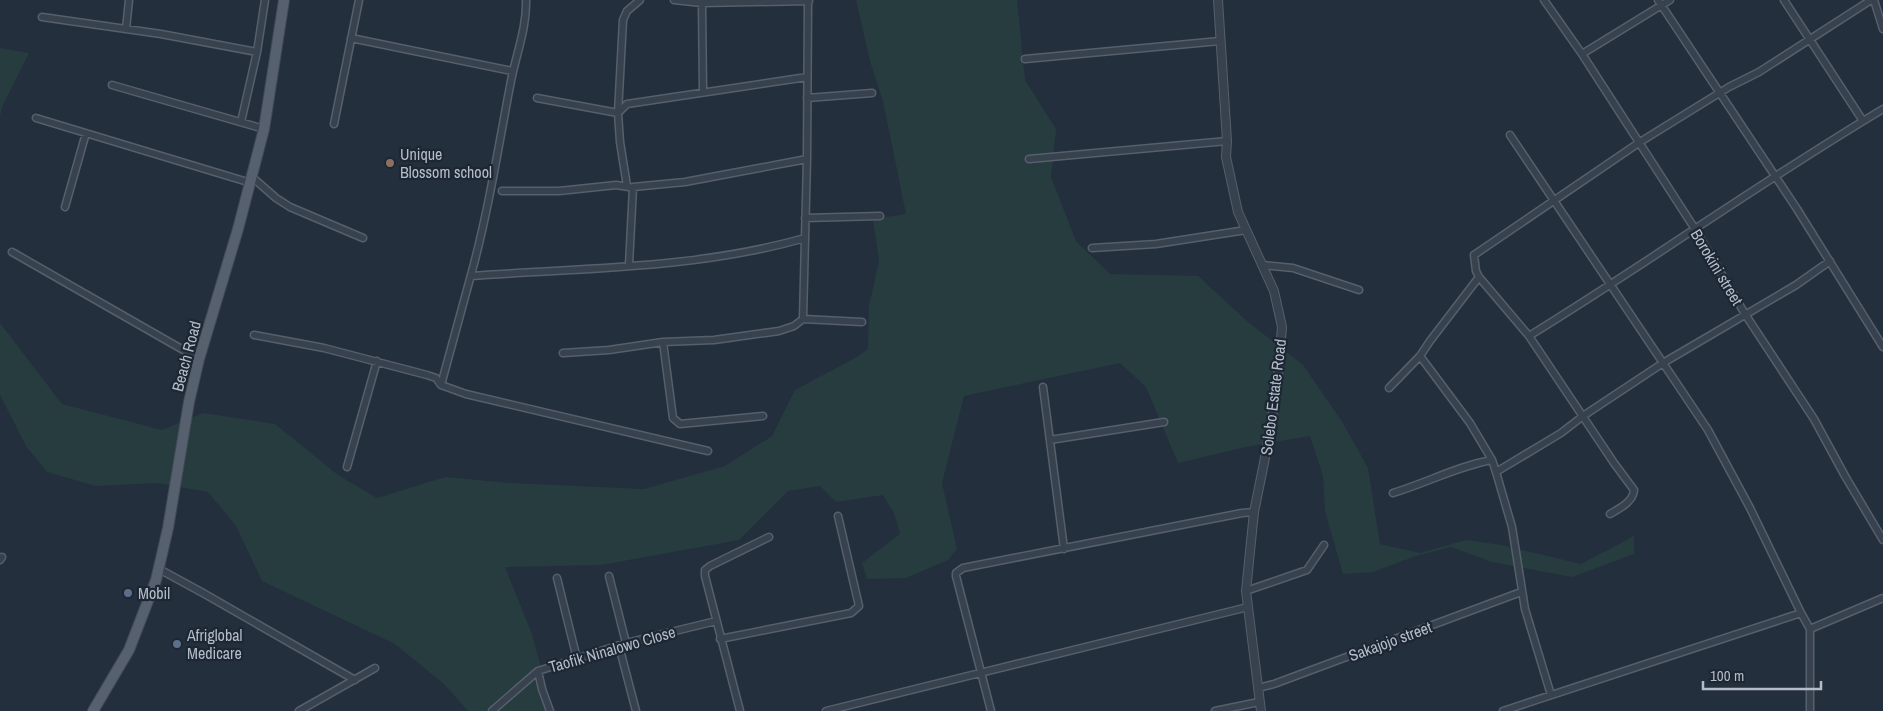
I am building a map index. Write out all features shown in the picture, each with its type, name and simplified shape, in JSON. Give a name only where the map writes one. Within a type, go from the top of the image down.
[{"type":"main road","name":"Beach Road","points":[[93,711],[130,650],[151,596],[159,569],[168,528],[189,402],[199,359],[264,129],[284,0]]},
{"type":"street","points":[[126,29],[128,0]]},
{"type":"street","points":[[241,122],[258,52],[265,0]]},
{"type":"street","points":[[334,124],[359,0]]},
{"type":"street","points":[[441,385],[471,276],[512,71],[523,32],[526,0]]},
{"type":"street","points":[[629,265],[630,187],[620,142],[618,113],[623,20],[627,11],[640,0]]},
{"type":"street","points":[[674,0],[702,2],[809,1],[802,319]]},
{"type":"street","name":"Solebo Estate Road","points":[[1218,0],[1227,141],[1226,157],[1238,212],[1274,291],[1282,327],[1277,389],[1254,512],[1246,591],[1261,711]]},
{"type":"street","name":"Borokini street","points":[[1544,0],[1582,54],[1695,229],[1745,314],[1797,392],[1883,540]]},
{"type":"street","points":[[1582,54],[1660,3],[1670,0]]},
{"type":"street","points":[[1784,0],[1863,121]]},
{"type":"street","points":[[1610,514],[1630,501],[1634,495],[1634,490],[1529,336],[1479,276],[1476,271],[1474,255],[1640,142],[1719,93],[1759,72],[1872,0],[1883,29]]},
{"type":"street","points":[[702,2],[703,92]]},
{"type":"street","points":[[1660,3],[1830,261],[1883,347]]},
{"type":"street","points":[[42,17],[126,29],[258,52]]},
{"type":"street","points":[[352,38],[512,71]]},
{"type":"street","points":[[1025,59],[1220,41]]},
{"type":"street","points":[[618,113],[626,104],[807,77]]},
{"type":"street","points":[[112,85],[264,129]]},
{"type":"street","points":[[807,98],[872,94]]},
{"type":"street","points":[[537,98],[618,113]]},
{"type":"street","points":[[1529,336],[1774,176],[1883,109]]},
{"type":"street","points":[[36,118],[251,180],[290,207],[363,238]]},
{"type":"street","points":[[65,207],[86,133]]},
{"type":"street","points":[[1510,135],[1708,430],[1746,501],[1810,628],[1810,711]]},
{"type":"street","points":[[1029,159],[1227,141]]},
{"type":"street","points":[[502,192],[559,191],[600,186],[630,187],[685,182],[807,159]]},
{"type":"street","points":[[805,218],[880,216]]},
{"type":"street","points":[[1092,248],[1156,244],[1246,230]]},
{"type":"street","points":[[471,276],[716,258],[766,249],[805,238]]},
{"type":"street","points":[[12,252],[199,359]]},
{"type":"street","points":[[1496,472],[1561,433],[1583,416],[1663,363],[1796,285],[1830,261]]},
{"type":"street","points":[[1262,265],[1294,268],[1359,290]]},
{"type":"street","points":[[1389,388],[1420,356],[1479,276]]},
{"type":"street","points":[[563,353],[609,350],[663,342],[714,340],[779,331],[794,326],[802,319],[862,322]]},
{"type":"street","points":[[254,335],[324,348],[377,361],[436,378],[441,385],[466,394],[708,451]]},
{"type":"street","points":[[663,342],[673,418],[676,422],[680,424],[763,416]]},
{"type":"street","points":[[1420,356],[1470,423],[1492,460],[1512,527],[1521,592],[1551,695]]},
{"type":"street","points":[[347,467],[377,361]]},
{"type":"street","points":[[1043,387],[1064,549]]},
{"type":"street","points":[[1050,440],[1164,422]]},
{"type":"street","points":[[1393,494],[1474,463],[1492,460]]},
{"type":"street","points":[[991,711],[956,576],[957,572],[963,568],[1254,512]]},
{"type":"street","points":[[720,638],[850,613],[859,606],[838,516]]},
{"type":"street","points":[[740,711],[720,638],[705,570],[769,537]]},
{"type":"street","points":[[1246,591],[1307,570],[1324,544]]},
{"type":"street","points":[[159,569],[355,680]]},
{"type":"street","points":[[609,576],[636,711]]},
{"type":"street","points":[[557,578],[578,659]]},
{"type":"street","name":"Sakajojo street","points":[[1258,688],[1274,684],[1521,592]]},
{"type":"street","points":[[1810,628],[1883,598]]},
{"type":"street","points":[[826,711],[1248,607]]},
{"type":"street","points":[[1503,711],[1801,612]]},
{"type":"street","name":"Taofik Ninalowo Close","points":[[492,711],[538,671],[622,644],[716,621]]},
{"type":"street","points":[[299,711],[375,668]]},
{"type":"street","points":[[538,671],[550,711]]},
{"type":"street","points":[[1215,711],[1259,702]]},
{"type":"green space","points":[[856,0],[1017,0],[1025,80],[1056,129],[1051,177],[1076,241],[1110,274],[1198,276],[1247,321],[1303,365],[1343,423],[1368,468],[1380,544],[1420,553],[1466,540],[1501,545],[1581,564],[1634,536],[1634,554],[1572,577],[1492,562],[1451,547],[1416,556],[1373,572],[1343,574],[1325,511],[1323,476],[1310,436],[1250,446],[1178,463],[1146,387],[1120,363],[964,396],[942,483],[957,549],[948,560],[906,578],[867,579],[862,563],[900,534],[894,513],[883,495],[836,502],[820,486],[788,491],[739,540],[601,565],[505,567],[532,634],[553,711],[468,711],[444,684],[395,644],[262,581],[236,526],[208,492],[157,483],[96,486],[47,472],[26,446],[0,395],[0,323],[62,404],[162,430],[203,413],[275,424],[338,475],[377,498],[445,477],[510,483],[644,489],[725,466],[772,436],[795,390],[857,357],[868,349],[869,306],[879,261],[873,219],[906,214],[883,101],[870,61]]},
{"type":"green space","points":[[0,48],[29,53],[2,107],[0,116]]},
{"type":"place","name":"Unique Blossom school","points":[[390,163]]},
{"type":"place","name":"Mobil","points":[[128,593]]},
{"type":"place","name":"Afriglobal Medicare","points":[[177,644]]}]
